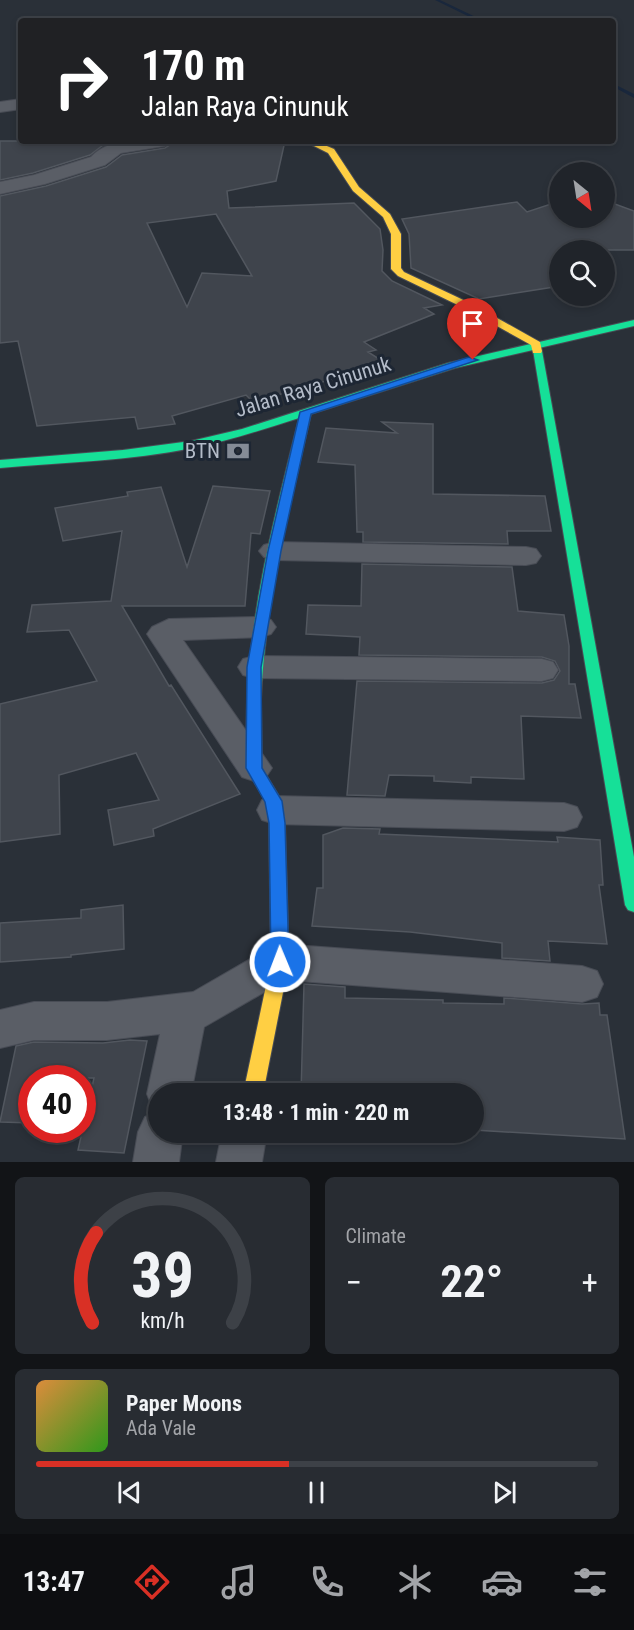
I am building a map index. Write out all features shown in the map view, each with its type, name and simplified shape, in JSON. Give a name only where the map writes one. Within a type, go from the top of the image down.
[{"type":"main road","points":[[316,144],[331,151],[356,189],[387,216],[396,234],[398,250],[396,269],[401,274],[471,307],[536,344],[634,904]]},
{"type":"main road","name":"Jalan Raya Cinunuk","points":[[0,464],[123,454],[190,445],[306,412],[452,365],[634,323]]},
{"type":"main road","points":[[255,1083],[280,962],[275,810],[270,795],[254,768],[254,667],[274,551],[306,412]]},
{"type":"street","points":[[0,107],[18,104]]},
{"type":"street","points":[[0,188],[38,180],[99,161],[104,154],[116,148],[144,144]]},
{"type":"street","points":[[274,551],[526,556]]},
{"type":"street","points":[[254,768],[163,634],[169,630],[260,627]]},
{"type":"street","points":[[254,667],[542,670]]},
{"type":"street","points":[[275,810],[564,817]]},
{"type":"street","points":[[0,1029],[34,1021],[107,1020],[201,1009],[280,962],[582,984]]},
{"type":"street","points":[[171,1083],[186,1012]]},
{"type":"street","points":[[156,1162],[159,1143]]},
{"type":"street","points":[[239,1162],[243,1143]]},
{"type":"building","points":[[0,141],[18,141],[18,144],[107,144],[90,155],[33,173],[0,180]]},
{"type":"building","points":[[171,144],[284,144],[276,181],[227,191],[229,208],[354,203],[380,229],[383,250],[382,271],[392,281],[442,305],[424,308],[434,314],[364,342],[376,350],[368,352],[384,362],[350,374],[253,402],[246,395],[172,416],[175,424],[138,429],[135,417],[37,426],[18,341],[0,343],[0,196],[46,186],[106,167],[122,155],[165,148]],"holes":[[[216,214],[252,276],[202,273],[187,307],[147,223]]]},
{"type":"building","points":[[517,202],[527,212],[549,205],[549,228],[615,228],[615,204],[634,211],[634,250],[615,250],[615,240],[549,240],[549,288],[479,299],[411,268],[409,234],[402,219]]},
{"type":"building","points":[[382,422],[433,424],[433,494],[545,496],[551,531],[507,531],[508,544],[363,542],[363,532],[357,532],[355,465],[318,462],[326,428],[397,433]]},
{"type":"building","points":[[213,486],[270,491],[260,534],[251,533],[245,606],[122,606],[169,686],[171,685],[240,794],[153,829],[154,836],[114,845],[108,810],[159,800],[136,753],[59,775],[60,834],[0,842],[0,704],[97,681],[69,630],[27,632],[32,605],[111,601],[122,531],[63,541],[55,508],[128,496],[127,492],[161,487],[187,567]]},
{"type":"building","points":[[362,564],[512,567],[518,611],[564,615],[569,646],[569,684],[575,684],[581,718],[521,716],[524,779],[471,777],[471,783],[434,781],[434,776],[389,775],[385,796],[347,795],[357,681],[542,683],[554,680],[560,671],[555,661],[542,657],[359,655],[360,637],[306,634],[308,605],[361,606]]},
{"type":"building","points":[[343,828],[380,829],[379,834],[558,842],[557,837],[600,840],[603,885],[599,885],[607,944],[548,941],[550,961],[502,958],[502,943],[410,932],[312,926],[317,888],[323,888],[323,835]]},
{"type":"building","points":[[123,905],[124,949],[71,955],[71,957],[0,962],[0,923],[81,918],[81,910]]},
{"type":"building","points":[[304,984],[345,987],[345,998],[504,1004],[504,998],[582,1004],[599,1003],[600,1015],[607,1015],[625,1139],[484,1131],[484,1083],[301,1083]]},
{"type":"building","points":[[147,1041],[124,1153],[78,1150],[80,1143],[96,1143],[96,1065],[18,1065],[18,1123],[0,1122],[16,1046],[34,1042]]},
{"type":"waterway","points":[[437,0],[476,18]]},
{"type":"waterway","points":[[616,86],[634,96]]},
{"type":"traffic: fast","points":[[0,464],[123,454],[191,445],[246,431],[452,365],[634,323]]},
{"type":"traffic: fast","points":[[537,351],[634,905]]},
{"type":"traffic: fast","points":[[254,700],[255,665],[265,592],[306,412]]},
{"type":"traffic: slow","points":[[315,144],[331,151],[356,189],[387,216],[396,234],[396,269],[401,274],[470,307],[536,344],[537,351]]},
{"type":"traffic: slow","points":[[254,700],[254,768],[274,801],[277,823],[280,962],[255,1083]]},
{"type":"place","name":"BTN","points":[[238,451]]},
{"type":"route","points":[[280,962],[277,823],[274,801],[254,768],[254,667],[274,551],[306,412],[473,360]]}]
